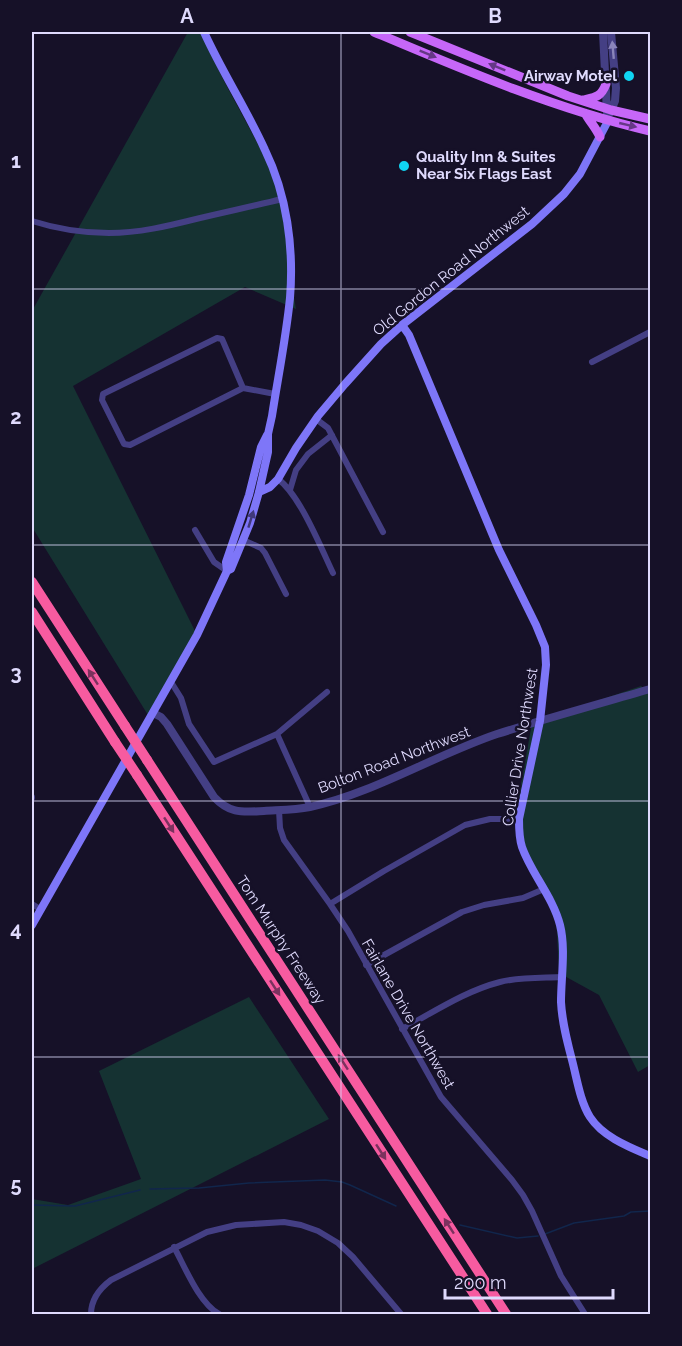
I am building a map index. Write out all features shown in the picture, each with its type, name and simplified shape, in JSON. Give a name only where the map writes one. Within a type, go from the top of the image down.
[{"type":"highway","name":"Tom Murphy Freeway","points":[[32,582],[508,1314]]},
{"type":"highway","name":"Tom Murphy Freeway","points":[[32,612],[487,1314]]},
{"type":"main road","points":[[32,926],[171,682],[197,635],[227,571],[231,569],[259,492],[268,452],[268,434],[290,299],[290,248],[282,199],[266,150],[204,32]]},
{"type":"main road","points":[[374,32],[496,81],[585,113],[651,131]]},
{"type":"main road","points":[[410,32],[583,100],[651,119]]},
{"type":"main road","points":[[583,100],[598,96],[603,92],[606,84]]},
{"type":"main road","points":[[585,113],[596,127],[600,137]]},
{"type":"main road","name":"Old Gordon Road Northwest","points":[[259,492],[270,487],[278,479],[316,419],[363,363],[402,326],[532,224],[564,194],[580,174],[608,121]]},
{"type":"main road","name":"Collier Drive Northwest","points":[[402,326],[409,335],[499,550],[545,647],[546,665],[540,721],[519,819],[519,834],[522,848],[555,911],[560,926],[561,1006],[564,1029],[583,1102],[597,1125],[614,1138],[651,1156]]},
{"type":"main road","points":[[227,571],[226,562],[249,495],[261,447],[268,434]]},
{"type":"street","points":[[603,32],[608,121]]},
{"type":"street","points":[[609,109],[615,101],[616,88],[611,32]]},
{"type":"street","points":[[32,221],[81,232],[136,231],[168,226],[282,199]]},
{"type":"street","points":[[592,362],[651,332]]},
{"type":"street","points":[[243,388],[226,346],[222,339],[217,338],[103,394],[102,400],[124,444],[130,445],[243,388],[275,394]]},
{"type":"street","points":[[316,419],[328,428],[383,532]]},
{"type":"street","points":[[290,490],[296,470],[308,454],[332,435]]},
{"type":"street","points":[[278,479],[290,490],[308,520],[333,573]]},
{"type":"street","points":[[195,530],[214,562],[227,571]]},
{"type":"street","points":[[243,540],[261,548],[265,553],[286,594]]},
{"type":"street","points":[[171,682],[181,698],[189,724],[214,762],[277,734],[327,692]]},
{"type":"street","name":"Bolton Road Northwest","points":[[153,713],[167,724],[214,797],[230,810],[239,812],[309,807],[346,796],[467,745],[651,689]]},
{"type":"street","points":[[277,734],[309,807]]},
{"type":"street","name":"Fairlane Drive Northwest","points":[[279,810],[280,828],[284,840],[330,904],[441,1097],[523,1195],[561,1276],[585,1314]]},
{"type":"street","points":[[330,904],[465,825],[490,819],[519,819]]},
{"type":"street","points":[[366,964],[462,912],[484,905],[523,898],[544,889]]},
{"type":"street","points":[[32,904],[40,909]]},
{"type":"street","points":[[402,1029],[460,996],[486,986],[519,979],[562,976]]},
{"type":"street","points":[[91,1314],[93,1301],[103,1286],[174,1247],[221,1227],[269,1222],[301,1225],[318,1231],[338,1243],[353,1257],[401,1314]]},
{"type":"street","points":[[174,1247],[203,1301],[219,1314]]},
{"type":"green space","points":[[188,32],[200,32],[267,161],[287,218],[291,280],[296,309],[245,287],[73,386],[197,635],[151,720],[32,527],[32,311]]},
{"type":"green space","points":[[641,686],[650,694],[650,1065],[638,1072],[599,995],[559,973],[556,914],[537,878],[514,822],[532,723]]},
{"type":"green space","points":[[249,997],[329,1119],[32,1269],[32,1199],[68,1205],[141,1179],[99,1071]]},
{"type":"waterway","points":[[150,1189],[325,1180],[342,1182],[396,1206]]},
{"type":"waterway","points":[[32,1205],[75,1206],[140,1190]]},
{"type":"waterway","points":[[545,1234],[574,1223],[624,1216],[631,1212],[650,1211]]},
{"type":"waterway","points":[[460,1225],[517,1238],[538,1236]]},
{"type":"place","name":"Airway Motel","points":[[629,76]]},
{"type":"place","name":"Quality Inn & Suites Near Six Flags East","points":[[404,166]]}]
